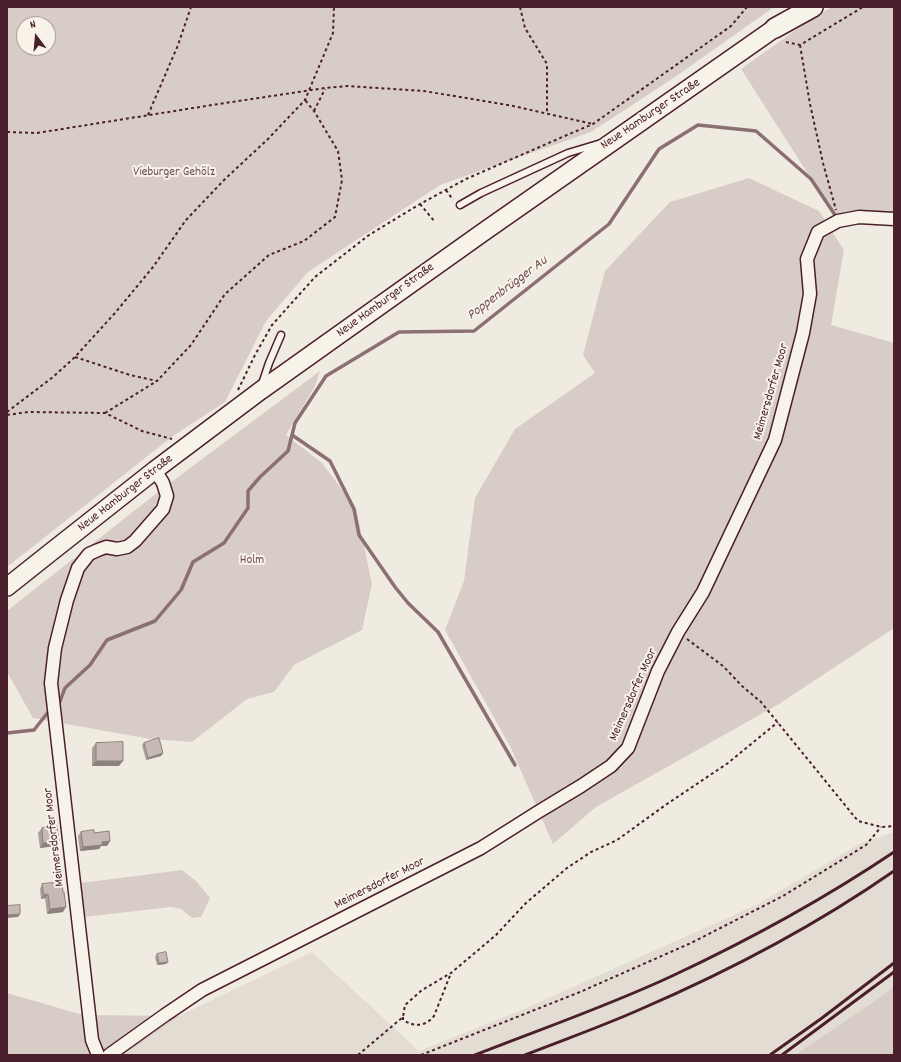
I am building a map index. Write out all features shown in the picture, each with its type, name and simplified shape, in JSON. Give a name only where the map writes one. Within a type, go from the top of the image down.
[{"type":"main road","points":[[780,35],[800,7]]},
{"type":"main road","points":[[780,35],[813,7]]},
{"type":"main road","name":"Neue Hamburger Straße","points":[[7,588],[155,470],[260,391],[615,140],[780,35]]},
{"type":"street","name":"Meimersdorfer Moor","points":[[109,1055],[202,990],[481,848],[612,766],[628,748],[658,671],[678,632],[703,592],[776,440],[803,333],[810,294],[807,259],[818,232],[838,221],[859,217],[894,219]]},
{"type":"street","name":"Meimersdorfer Moor","points":[[98,1055],[92,1040],[51,683],[55,648],[67,600],[78,568],[89,554],[98,550],[106,547],[127,547],[135,541],[163,509],[167,496],[163,483],[155,470]]},
{"type":"lane","points":[[460,206],[487,190],[568,153],[615,140]]},
{"type":"lane","points":[[260,391],[268,363],[281,335]]},
{"type":"path","points":[[148,116],[178,45],[191,7]]},
{"type":"path","points":[[7,412],[53,377],[75,356],[115,313],[153,267],[186,220],[305,100],[333,33],[334,7]]},
{"type":"path","points":[[520,7],[525,28],[546,64],[546,113]]},
{"type":"path","points":[[236,394],[272,325],[315,276],[369,235],[420,204],[466,179],[593,124],[731,26],[747,7]]},
{"type":"path","points":[[800,45],[863,7]]},
{"type":"path","points":[[780,35],[800,45]]},
{"type":"path","points":[[800,45],[815,126],[838,221]]},
{"type":"path","points":[[7,132],[37,133],[212,105],[347,86],[424,91],[513,106],[593,124]]},
{"type":"path","points":[[314,111],[325,88]]},
{"type":"path","points":[[105,413],[157,381],[191,345],[225,294],[269,255],[304,241],[335,217],[342,180],[338,151],[314,111],[305,100]]},
{"type":"path","points":[[446,190],[454,201]]},
{"type":"path","points":[[420,204],[434,222]]},
{"type":"path","points":[[75,356],[130,375],[157,381]]},
{"type":"path","points":[[7,415],[28,412],[105,413],[142,431],[172,439],[167,444]]},
{"type":"path","points":[[678,632],[723,666],[742,686],[761,702],[858,821],[881,827],[894,826]]},
{"type":"path","points":[[358,1055],[402,1017],[405,1005],[422,990],[451,973],[496,935],[526,903],[567,868],[591,852],[617,840],[728,762],[778,722]]},
{"type":"path","points":[[421,1055],[580,992],[692,943],[783,896],[866,845],[881,827]]},
{"type":"path","points":[[402,1017],[403,1020],[409,1023],[422,1025],[430,1021],[434,1016],[451,973]]},
{"type":"shaded area","points":[[894,832],[894,986],[879,998],[795,1055],[124,1055],[179,1016],[312,952],[419,1051],[517,1012],[756,905],[861,843]]},
{"type":"green space","name":"Vieburger Gehölz","points":[[7,7],[774,7],[675,77],[591,132],[440,185],[308,272],[266,321],[225,402],[173,436],[7,567]]},
{"type":"green space","points":[[832,7],[894,7],[894,219],[838,221],[741,69],[811,19]]},
{"type":"green space","points":[[749,178],[819,211],[844,250],[831,325],[894,343],[894,628],[779,704],[596,807],[553,844],[511,748],[445,630],[464,581],[475,498],[515,429],[595,373],[583,355],[605,271],[670,202]]},
{"type":"green space","name":"Holm","points":[[320,371],[315,386],[286,435],[322,463],[356,508],[372,584],[362,630],[294,665],[274,692],[247,699],[192,742],[150,739],[33,718],[7,672],[7,611],[158,492]]},
{"type":"green space","points":[[182,870],[196,881],[210,898],[201,917],[192,918],[181,909],[171,907],[84,917],[81,883]]},
{"type":"green space","points":[[894,986],[894,1055],[795,1055],[879,998]]},
{"type":"green space","points":[[7,993],[83,1015],[179,1016],[124,1055],[7,1055]]},
{"type":"building","points":[[159,738],[163,753],[148,758],[144,743]]},
{"type":"building","points":[[123,742],[123,761],[96,761],[96,743]]},
{"type":"building","points":[[57,826],[59,841],[43,843],[42,828]]},
{"type":"building","points":[[94,830],[94,833],[109,831],[110,841],[102,842],[102,845],[83,847],[81,832]]},
{"type":"building","points":[[62,882],[66,907],[50,909],[48,894],[44,895],[42,884]]},
{"type":"building","points":[[20,905],[20,914],[7,915],[7,906]]},
{"type":"building","points":[[166,952],[168,962],[159,963],[157,954]]},
{"type":"waterway","name":"Poppenbrügger Au","points":[[59,704],[65,688],[90,665],[107,640],[155,621],[181,590],[193,562],[224,543],[248,508],[248,491],[260,477],[288,451],[295,423],[326,376],[399,332],[474,331],[609,224],[659,149],[698,125],[756,131],[811,179],[837,218]]},
{"type":"waterway","points":[[292,435],[330,461],[354,509],[359,535],[408,603],[438,632],[515,765]]},
{"type":"waterway","name":"Poppenbrügger Au","points":[[7,733],[34,730],[49,711]]},
{"type":"railway","points":[[475,1055],[624,997],[701,962],[786,918],[841,886],[894,852]]},
{"type":"railway","points":[[525,1055],[627,1015],[707,979],[802,929],[894,871]]},
{"type":"railway","points":[[770,1055],[822,1018],[894,963]]},
{"type":"railway","points":[[782,1055],[894,972]]}]
